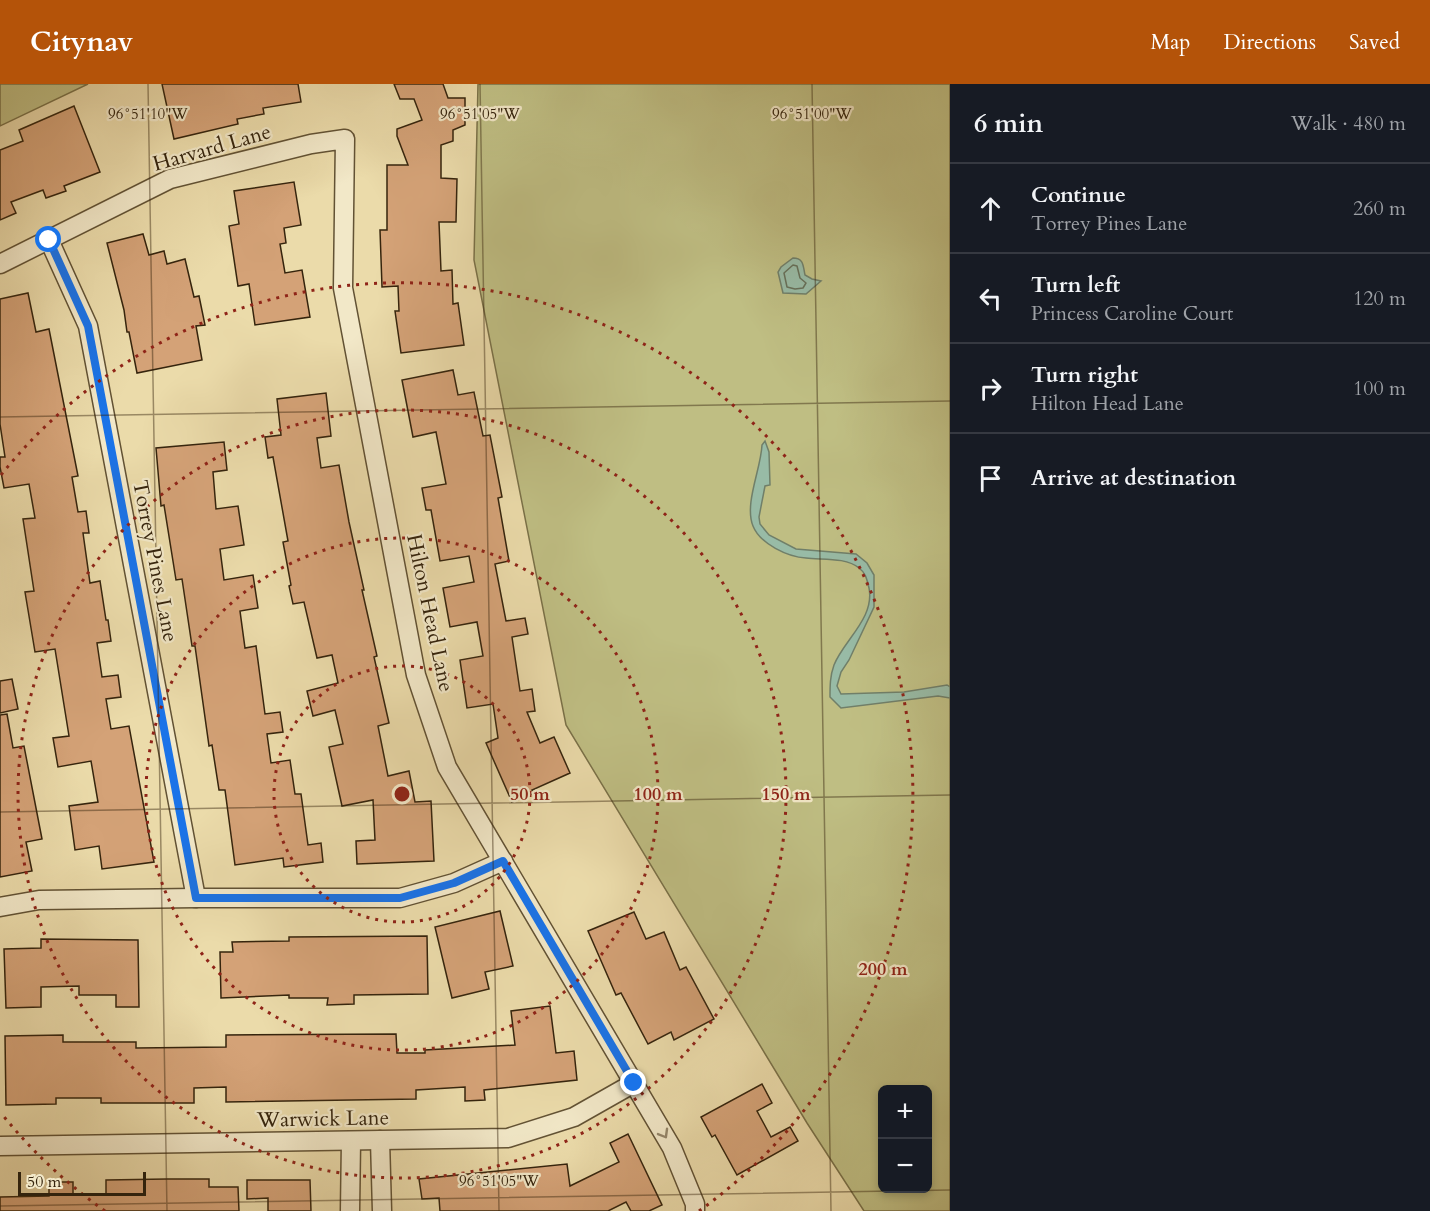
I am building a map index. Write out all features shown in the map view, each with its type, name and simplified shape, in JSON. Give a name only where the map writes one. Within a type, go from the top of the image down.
[{"type":"street","name":"Harvard Lane","points":[[0,264],[170,180],[311,144],[345,139]]},
{"type":"street","name":"Hilton Head Lane","points":[[345,139],[343,288],[416,675],[447,767],[672,1148],[695,1204],[695,1211]]},
{"type":"street","name":"Torrey Pines Lane","points":[[49,240],[88,326],[196,898]]},
{"type":"street","points":[[0,907],[39,900],[400,898],[454,883],[503,861]]},
{"type":"street","name":"Warwick Lane","points":[[0,1146],[508,1138],[574,1117],[634,1083]]},
{"type":"street","points":[[380,1140],[382,1211]]},
{"type":"street","points":[[350,1211],[351,1141]]},
{"type":"shaded area","points":[[0,84],[88,84],[0,126]]},
{"type":"shaded area","points":[[478,84],[950,84],[950,1211],[864,1211],[807,1123],[566,725],[474,260]]},
{"type":"water","points":[[793,258],[801,261],[805,275],[821,281],[806,294],[783,293],[778,272]]},
{"type":"water","points":[[765,441],[769,452],[770,485],[765,486],[759,517],[760,524],[769,535],[796,549],[856,554],[867,563],[874,575],[874,607],[841,672],[837,686],[841,694],[904,692],[947,685],[950,687],[950,698],[938,696],[841,708],[830,697],[834,665],[858,628],[867,609],[870,599],[868,582],[863,572],[854,564],[791,555],[768,544],[757,533],[753,526],[750,507],[762,445]]},
{"type":"building","points":[[162,84],[298,84],[301,102],[263,108],[264,114],[237,119],[238,124],[174,139]]},
{"type":"building","points":[[394,84],[443,84],[448,98],[465,98],[465,125],[453,130],[453,141],[441,145],[441,178],[457,179],[456,222],[439,222],[441,271],[452,270],[453,304],[458,303],[464,345],[401,353],[395,311],[399,311],[398,286],[382,287],[380,230],[387,230],[387,165],[408,165],[397,136],[397,129],[422,120],[414,99],[400,99]]},
{"type":"building","points":[[74,106],[100,172],[64,186],[66,191],[46,198],[43,190],[11,202],[16,213],[0,220],[0,150],[23,141],[19,130]]},
{"type":"building","points":[[294,182],[301,225],[284,228],[286,243],[280,244],[285,273],[302,270],[310,317],[255,325],[249,284],[238,286],[229,226],[239,224],[234,191]]},
{"type":"building","points":[[143,234],[149,255],[164,251],[167,264],[185,259],[194,297],[199,296],[205,325],[196,326],[202,360],[137,373],[107,243]]},
{"type":"building","points":[[28,293],[36,332],[49,329],[78,476],[72,477],[78,512],[86,511],[89,533],[83,533],[90,583],[100,581],[106,620],[108,620],[111,641],[97,643],[102,677],[118,675],[121,697],[106,699],[111,729],[129,726],[154,862],[102,869],[99,846],[75,850],[69,806],[98,802],[91,761],[58,767],[53,738],[69,736],[55,649],[35,652],[25,592],[34,591],[23,519],[35,518],[29,484],[4,488],[0,467],[0,457],[5,457],[0,424],[0,299]]},
{"type":"building","points":[[453,370],[458,395],[474,392],[483,436],[490,435],[502,497],[498,498],[509,561],[495,564],[506,621],[525,618],[528,634],[512,637],[520,691],[532,689],[535,711],[527,712],[540,743],[554,737],[570,773],[512,802],[486,743],[498,738],[493,704],[467,708],[460,660],[483,656],[477,622],[450,627],[443,588],[474,582],[469,556],[440,561],[431,510],[426,510],[422,488],[446,484],[436,432],[413,437],[402,380]]},
{"type":"building","points":[[326,393],[331,436],[317,438],[321,468],[339,465],[364,590],[362,590],[377,656],[374,657],[389,723],[378,726],[388,776],[409,771],[415,802],[431,801],[434,861],[357,864],[356,841],[375,840],[373,800],[342,806],[329,747],[343,744],[335,710],[313,716],[307,691],[338,683],[332,655],[317,658],[304,602],[293,604],[283,542],[288,541],[273,457],[268,458],[265,437],[281,435],[277,399]]},
{"type":"building","points":[[224,442],[227,470],[213,472],[216,509],[238,506],[244,545],[220,549],[224,580],[253,575],[258,608],[240,611],[245,648],[256,646],[265,714],[280,712],[283,732],[267,734],[271,763],[290,760],[295,794],[301,794],[308,845],[321,843],[323,862],[284,867],[283,858],[235,865],[225,790],[219,790],[212,745],[209,746],[195,646],[192,646],[182,579],[176,580],[164,505],[161,506],[156,448]]},
{"type":"building","points":[[12,679],[18,709],[0,713],[0,681]]},
{"type":"building","points":[[7,714],[13,748],[24,746],[42,839],[26,842],[32,871],[0,877],[0,715]]},
{"type":"building","points":[[500,911],[513,966],[485,972],[489,989],[452,998],[435,927]]},
{"type":"building","points":[[634,912],[646,939],[664,932],[680,970],[686,967],[714,1019],[674,1040],[671,1032],[648,1044],[621,993],[616,995],[588,931]]},
{"type":"building","points":[[427,936],[428,994],[354,995],[354,1004],[327,1005],[328,998],[289,998],[289,995],[221,998],[220,952],[233,952],[232,942],[289,941],[289,937]]},
{"type":"building","points":[[41,939],[138,940],[139,1007],[116,1007],[116,995],[79,995],[79,986],[41,987],[41,1007],[6,1008],[4,949],[41,948]]},
{"type":"building","points":[[550,1006],[556,1053],[574,1051],[577,1080],[484,1090],[485,1100],[465,1101],[465,1087],[416,1090],[416,1099],[226,1102],[226,1087],[194,1088],[194,1103],[101,1103],[101,1098],[56,1098],[56,1104],[6,1105],[5,1036],[63,1035],[63,1042],[136,1042],[136,1048],[226,1047],[226,1035],[396,1034],[397,1053],[425,1053],[425,1050],[515,1045],[511,1011]]},
{"type":"building","points":[[762,1084],[772,1103],[757,1111],[771,1137],[790,1127],[798,1141],[737,1175],[715,1135],[712,1137],[701,1117]]},
{"type":"building","points":[[628,1134],[662,1205],[649,1211],[631,1211],[626,1202],[608,1211],[440,1211],[439,1198],[422,1199],[419,1179],[567,1164],[570,1186],[619,1162],[610,1143]]},
{"type":"building","points":[[209,1179],[209,1187],[238,1187],[239,1211],[0,1211],[0,1197],[49,1196],[49,1182],[73,1182],[73,1195],[106,1195],[106,1180]]},
{"type":"building","points":[[247,1180],[310,1180],[311,1211],[268,1211],[268,1198],[247,1199]]},
{"type":"route","points":[[49,240],[88,326],[196,898],[400,898],[454,883],[503,861],[634,1083]]}]
